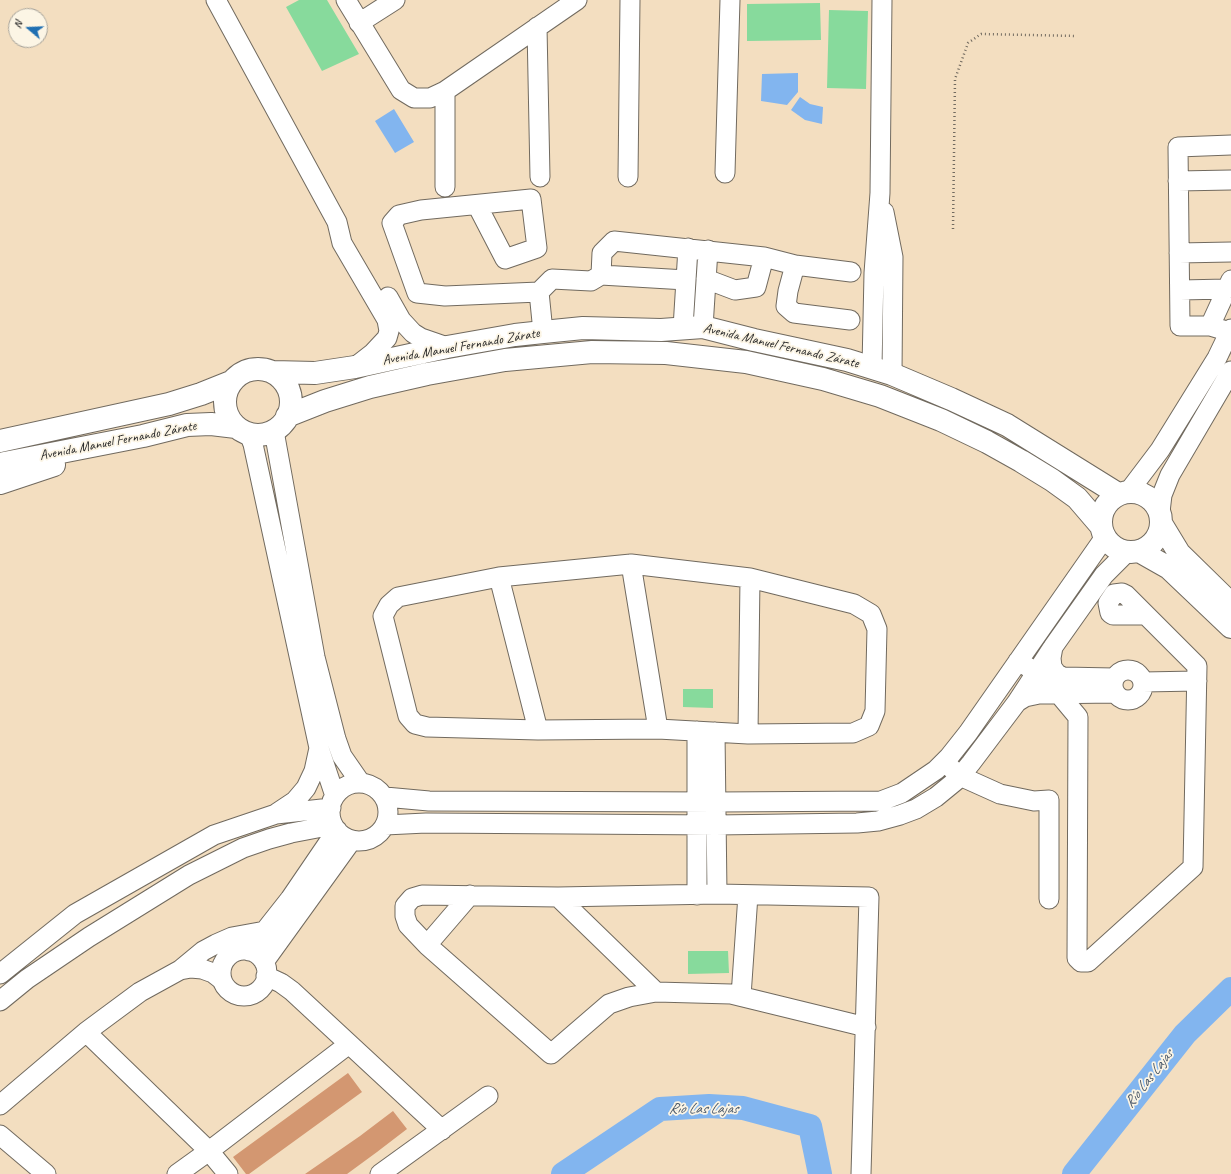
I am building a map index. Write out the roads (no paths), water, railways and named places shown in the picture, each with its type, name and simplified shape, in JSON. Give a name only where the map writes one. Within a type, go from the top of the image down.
[{"type":"main road","name":"Avenida Manuel Fernando Zárate","points":[[273,372],[315,373],[355,367],[448,347],[515,335],[542,332],[583,328],[661,330],[693,328],[848,360],[892,374],[1008,425],[1124,493]]},
{"type":"main road","name":"Avenida Manuel Fernando Zárate","points":[[281,423],[325,401],[370,387],[427,374],[505,360],[592,352],[658,353],[746,362],[823,379],[880,396],[941,420],[987,442],[1052,480],[1077,498],[1103,532]]},
{"type":"main road","points":[[250,369],[264,369],[273,372],[280,377],[287,386],[290,396],[290,406],[281,423],[262,434],[242,430],[230,419],[226,410],[226,395],[231,382],[238,375],[250,369]]},
{"type":"main road","name":"Avenida Manuel Fernando Zárate","points":[[0,441],[169,404],[201,394],[231,382]]},
{"type":"main road","points":[[0,429],[137,412]]},
{"type":"main road","name":"Avenida Manuel Fernando Zárate","points":[[0,464],[143,436],[187,425],[212,424],[242,430]]},
{"type":"main road","points":[[0,483],[143,436]]},
{"type":"main road","points":[[1231,604],[1179,554],[1161,518],[1156,503],[1148,496],[1139,492],[1124,493],[1110,500],[1104,508],[1101,516],[1103,532],[1115,547],[1133,552],[1169,568],[1231,627]]},
{"type":"main road","points":[[1133,552],[1147,548],[1154,542],[1159,534],[1161,518]]},
{"type":"street","points":[[346,0],[401,90],[414,98],[430,98],[445,91],[577,0]]},
{"type":"street","points":[[359,23],[395,0]]},
{"type":"street","points":[[628,177],[630,0]]},
{"type":"street","points":[[725,173],[730,0]]},
{"type":"street","points":[[872,367],[874,273],[880,193],[882,0]]},
{"type":"street","points":[[219,1],[337,222],[342,243],[387,320],[395,322],[421,338],[448,347]]},
{"type":"street","points":[[537,27],[540,177]]},
{"type":"street","points":[[445,91],[445,187]]},
{"type":"street","points":[[1124,493],[1160,450],[1217,358],[1230,330],[1210,326],[1180,326],[1178,147],[1231,144]]},
{"type":"street","points":[[1178,181],[1231,180]]},
{"type":"street","points":[[880,193],[893,257],[892,374]]},
{"type":"street","points":[[477,205],[421,210],[399,215],[392,223],[417,293],[445,296],[539,292],[552,279],[591,281],[601,275],[686,280]]},
{"type":"street","points":[[601,275],[602,254],[614,241],[708,250],[764,258],[794,265],[851,272]]},
{"type":"street","points":[[688,248],[686,280],[693,328]]},
{"type":"street","points":[[693,328],[706,279],[708,250]]},
{"type":"street","points":[[1179,253],[1231,252]]},
{"type":"street","points":[[706,279],[735,290],[756,287],[764,258]]},
{"type":"street","points":[[794,265],[786,306],[794,313],[850,320]]},
{"type":"street","points":[[1180,290],[1229,285]]},
{"type":"street","points":[[1210,326],[1229,285]]},
{"type":"street","points":[[539,292],[542,332]]},
{"type":"street","points":[[355,367],[373,353],[387,338],[389,331],[395,322]]},
{"type":"street","points":[[1161,518],[1162,495],[1170,475],[1231,371]]},
{"type":"street","points":[[281,423],[317,665],[342,756],[360,782]]},
{"type":"street","points":[[242,430],[255,452],[319,748],[338,820],[362,841],[379,833],[385,825],[388,816],[388,806],[378,789],[370,784],[360,782],[350,784],[342,788],[338,820],[306,889],[254,960]]},
{"type":"street","points":[[384,797],[429,801],[716,802],[882,800],[902,793],[919,782],[944,762],[968,733],[1018,661],[1103,532]]},
{"type":"street","points":[[385,825],[426,823],[716,825],[857,823],[878,821],[900,815],[916,809],[936,797],[960,776],[1017,702],[1053,647],[1104,575],[1133,552]]},
{"type":"street","points":[[630,564],[658,729]]},
{"type":"street","points":[[630,564],[750,578],[854,604],[871,614],[876,629],[875,711],[869,726],[853,733],[748,734],[658,729],[538,730],[427,727],[415,724],[408,716],[383,616],[389,605],[398,597],[499,577],[630,564]]},
{"type":"street","points":[[499,577],[538,730]]},
{"type":"street","points":[[748,734],[750,578]]},
{"type":"street","points":[[1018,661],[1036,672],[1058,693],[1078,717],[1077,958],[1081,962],[1088,962],[1193,867],[1197,666],[1146,615]]},
{"type":"street","points":[[1053,647],[1051,658],[1052,668],[1057,674],[1063,677],[1114,685]]},
{"type":"street","points":[[1114,685],[1121,671],[1130,670],[1138,674],[1143,682],[1197,682]]},
{"type":"street","points":[[1017,702],[1031,696],[1114,685]]},
{"type":"street","points":[[697,895],[697,802],[706,731]]},
{"type":"street","points":[[706,731],[716,802],[717,894]]},
{"type":"street","points":[[0,974],[75,914],[214,835],[276,814],[294,800],[306,788],[314,771],[319,748]]},
{"type":"street","points":[[944,762],[960,776],[1000,794],[1034,801],[1049,800],[1049,899]]},
{"type":"street","points":[[276,814],[338,820]]},
{"type":"street","points":[[0,1001],[27,979],[77,945],[189,875],[244,848],[269,839],[300,832],[338,820]]},
{"type":"street","points":[[313,864],[338,820]]},
{"type":"street","points":[[254,960],[231,954],[226,959],[221,973],[222,980],[225,986],[236,995],[250,995],[261,988],[254,960],[265,931],[306,889],[316,855],[314,845],[309,837],[300,832]]},
{"type":"street","points":[[861,1174],[866,1027],[869,897],[717,894],[558,897],[422,895],[412,898],[405,906],[405,916],[408,926],[427,945],[551,1054],[608,1004],[628,997],[656,992],[732,994],[866,1027]]},
{"type":"street","points":[[427,945],[470,895]]},
{"type":"street","points":[[741,996],[748,895]]},
{"type":"street","points":[[596,934],[594,917],[596,911],[605,902],[618,896]]},
{"type":"street","points":[[558,897],[656,992]]},
{"type":"street","points":[[0,1105],[86,1032],[140,992],[180,970],[203,951],[216,944],[232,937],[265,931]]},
{"type":"street","points":[[216,944],[254,960],[280,983],[292,991],[442,1130]]},
{"type":"street","points":[[180,970],[191,968],[202,969],[213,973],[222,980]]},
{"type":"street","points":[[86,1032],[209,1151],[228,1174]]},
{"type":"street","points":[[177,1174],[349,1044]]},
{"type":"street","points":[[380,1174],[488,1096]]},
{"type":"street","points":[[0,1135],[46,1174]]},
{"type":"water","points":[[798,73],[798,92],[787,105],[761,101],[762,74]]},
{"type":"water","points":[[800,97],[810,104],[823,107],[822,124],[805,120],[791,110]]},
{"type":"water","points":[[394,109],[414,142],[395,153],[375,121]]},
{"type":"waterway","name":"Río Las Lajas","points":[[1074,1174],[1185,1034],[1231,989]]},
{"type":"waterway","name":"Río Las Lajas","points":[[563,1174],[660,1109],[709,1106],[743,1108],[810,1126],[820,1174]]}]
